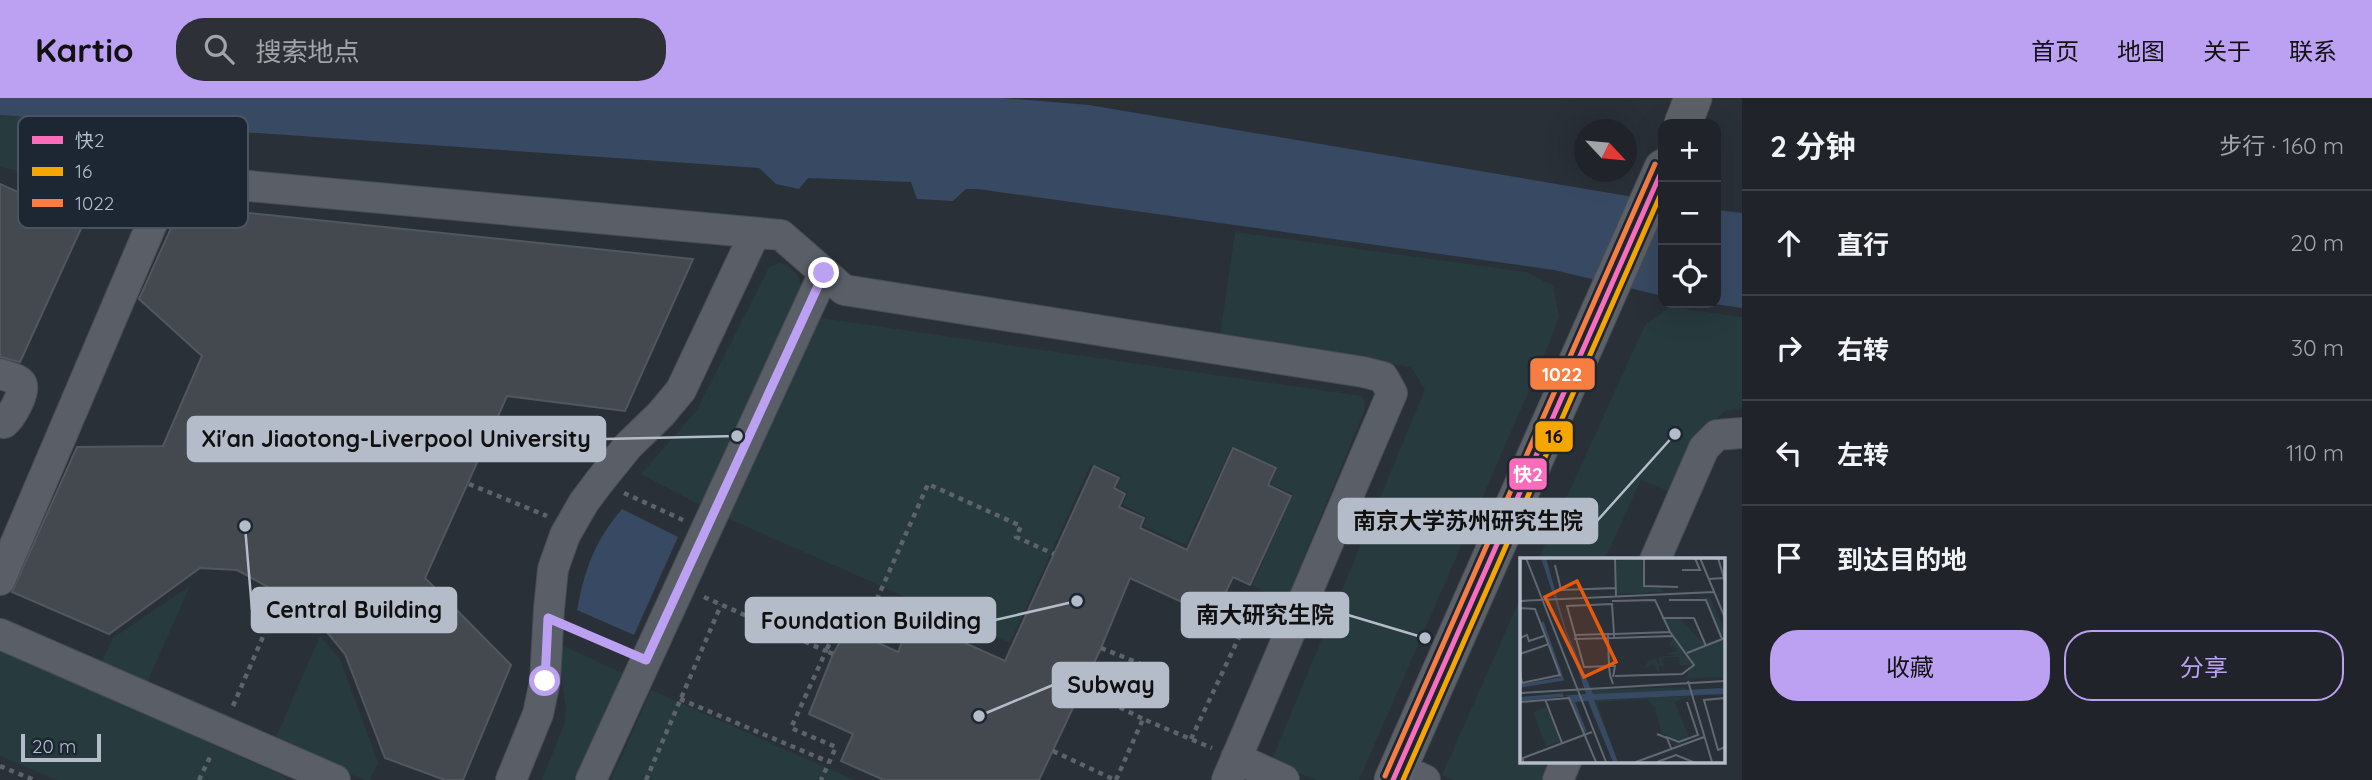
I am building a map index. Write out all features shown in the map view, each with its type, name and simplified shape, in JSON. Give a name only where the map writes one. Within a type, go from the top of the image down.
[{"type":"main road","points":[[1685,119],[1693,98]]},
{"type":"main road","points":[[1405,776],[1557,409],[1658,179]]},
{"type":"lane","points":[[248,186],[781,235],[844,290],[1383,377],[1392,393],[1231,769],[1284,780]]},
{"type":"lane","points":[[0,580],[149,228]]},
{"type":"lane","points":[[511,780],[538,714],[545,681],[554,569],[570,526],[584,502],[628,446],[681,390],[755,233]]},
{"type":"lane","points":[[591,780],[824,273]]},
{"type":"lane","points":[[0,374],[20,382],[22,390],[10,417],[4,423],[0,421]]},
{"type":"lane","points":[[1655,558],[1704,448],[1717,435],[1742,433]]},
{"type":"lane","points":[[0,634],[335,780]]},
{"type":"lane","points":[[1558,780],[1566,762]]},
{"type":"path","points":[[599,482],[706,530]]},
{"type":"path","points":[[469,484],[570,526]]},
{"type":"path","points":[[821,780],[836,747],[791,728],[847,605],[870,615],[928,484],[1021,526],[1016,537],[1054,554]]},
{"type":"path","points":[[680,587],[833,654]]},
{"type":"path","points":[[222,731],[281,595]]},
{"type":"path","points":[[1191,739],[1258,597],[1298,612]]},
{"type":"path","points":[[646,780],[721,605]]},
{"type":"path","points":[[548,618],[646,660]]},
{"type":"path","points":[[1101,648],[1141,664],[1121,708],[1191,739],[1231,769]]},
{"type":"path","points":[[680,699],[829,762]]},
{"type":"path","points":[[1054,751],[1116,780],[1143,719]]},
{"type":"path","points":[[0,765],[34,780]]},
{"type":"green space","points":[[0,115],[18,116],[18,171],[0,167]]},
{"type":"green space","points":[[1235,232],[1526,272],[1553,286],[1559,317],[1545,354],[1359,780],[1316,780],[1271,762],[1425,389],[1411,367],[1220,336]]},
{"type":"green space","points":[[780,263],[796,274],[801,292],[704,507],[641,474],[697,410],[769,267]]},
{"type":"green space","points":[[1669,308],[1742,317],[1742,408],[1725,411],[1693,440],[1668,491],[1641,480],[1605,558],[1539,558],[1645,325]]},
{"type":"green space","points":[[821,318],[1361,396],[1365,402],[1364,412],[1286,601],[1252,586],[1293,494],[1270,484],[1278,467],[1232,446],[1186,545],[1143,526],[1147,517],[1123,505],[1128,492],[1117,488],[1121,475],[1091,464],[1010,643],[727,518]]},
{"type":"green space","points":[[190,586],[146,685],[100,665],[113,638]]},
{"type":"green space","points":[[1520,599],[1520,762],[1555,762],[1546,780],[1453,780],[1442,775]]},
{"type":"green space","points":[[320,636],[340,659],[378,763],[370,780],[364,780],[274,742]]},
{"type":"green space","points":[[557,643],[627,675],[581,780],[542,780],[565,722],[566,709]]},
{"type":"green space","points":[[0,648],[292,780],[57,780],[0,756]]},
{"type":"green space","points":[[651,690],[854,780],[611,780]]},
{"type":"water","points":[[0,98],[1004,98],[1089,105],[1658,201],[1658,295],[1554,270],[978,189],[966,189],[953,201],[917,199],[911,182],[808,178],[799,189],[776,184],[759,168],[248,132],[248,116],[0,115]]},
{"type":"water","points":[[1721,211],[1742,213],[1742,308],[1721,305]]},
{"type":"water","points":[[622,509],[678,537],[634,635],[577,610],[592,556],[604,533]]},
{"type":"building","points":[[0,184],[18,192],[18,228],[81,228],[20,362],[0,357]]},
{"type":"building","points":[[248,213],[693,259],[625,411],[507,396],[425,578],[511,665],[463,780],[445,780],[385,758],[345,654],[308,609],[237,570],[200,568],[109,634],[12,592],[77,447],[163,446],[202,356],[139,299],[171,228],[248,228]]},
{"type":"building","points":[[1233,448],[1276,468],[1268,485],[1291,496],[1250,585],[1233,577],[1214,617],[1130,578],[1101,648],[1039,780],[884,780],[841,761],[853,734],[809,714],[833,654],[848,629],[898,652],[912,619],[1005,661],[1094,466],[1119,478],[1114,488],[1125,494],[1119,507],[1144,518],[1140,528],[1187,550]]},
{"type":"transit line","name":"1022","points":[[1385,776],[1655,164]]},
{"type":"transit line","name":"快2","points":[[1393,780],[1658,179]]},
{"type":"transit line","name":"16","points":[[1403,780],[1658,200]]},
{"type":"place","name":"南京大学苏州研究生院","points":[[1675,434]]},
{"type":"place","name":"Xi'an Jiaotong-Liverpool University","points":[[737,436]]},
{"type":"place","name":"Central Building","points":[[245,526]]},
{"type":"place","name":"Foundation Building","points":[[1077,601]]},
{"type":"place","name":"南大研究生院","points":[[1425,638]]},
{"type":"place","name":"Subway","points":[[979,716]]},
{"type":"route","points":[[545,681],[548,618],[646,660],[824,273]]}]
